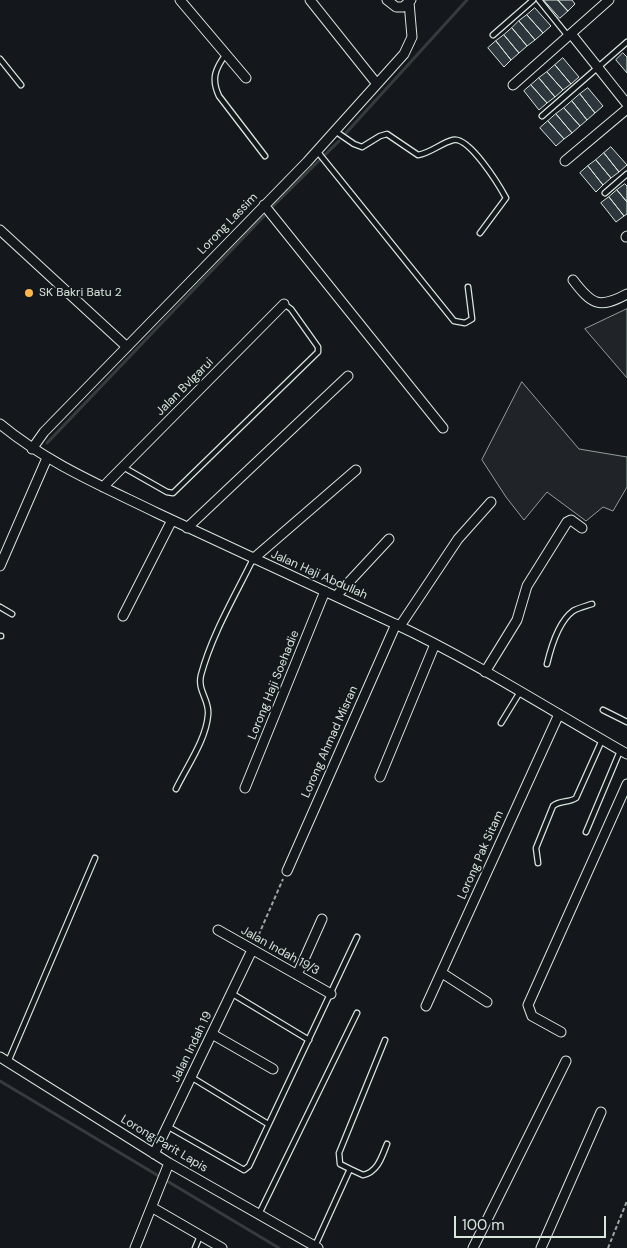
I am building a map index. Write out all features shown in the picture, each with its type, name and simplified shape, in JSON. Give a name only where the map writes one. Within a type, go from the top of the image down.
[{"type":"street","points":[[180,0],[246,78]]},
{"type":"street","points":[[310,0],[377,84]]},
{"type":"street","name":"Lorong Lassim","points":[[387,0],[396,7],[403,7],[410,1]]},
{"type":"street","points":[[513,85],[571,36],[609,0]]},
{"type":"street","name":"Lorong Lassim","points":[[32,449],[44,432],[336,131],[404,54],[412,37],[410,1]]},
{"type":"street","points":[[565,161],[627,105],[571,36]]},
{"type":"street","points":[[264,205],[443,428]]},
{"type":"street","points":[[0,230],[127,347]]},
{"type":"street","points":[[573,280],[592,302],[602,304],[627,294]]},
{"type":"street","name":"Jalan Bvlgarui","points":[[103,487],[284,304]]},
{"type":"street","points":[[187,528],[348,376]]},
{"type":"street","name":"Jalan Haji Abdullah","points":[[0,424],[47,458],[187,528],[398,625],[485,672],[624,753]]},
{"type":"street","points":[[0,566],[47,458]]},
{"type":"street","points":[[253,559],[356,470]]},
{"type":"street","name":"Lorong Ahmad Misran","points":[[287,871],[398,625],[458,539],[491,502]]},
{"type":"street","points":[[123,616],[172,520]]},
{"type":"street","points":[[485,672],[517,620],[527,586],[567,522],[571,520],[582,528]]},
{"type":"street","points":[[336,596],[389,539]]},
{"type":"street","name":"Lorong Haji Soehadie","points":[[246,788],[325,591]]},
{"type":"street","points":[[380,777],[434,644]]},
{"type":"street","name":"Lorong Pak Sitam","points":[[426,1006],[559,714]]},
{"type":"street","points":[[561,1032],[532,1016],[528,1005],[626,786]]},
{"type":"street","points":[[297,974],[322,919]]},
{"type":"street","name":"Jalan Indah 19/3","points":[[218,930],[331,994]]},
{"type":"street","name":"Jalan Indah 19","points":[[154,1154],[252,950]]},
{"type":"street","points":[[442,973],[487,1002]]},
{"type":"street","points":[[212,1034],[273,1068]]},
{"type":"street","name":"Lorong Parit Lapis","points":[[4,1060],[169,1163],[316,1247]]},
{"type":"street","points":[[473,1248],[566,1061]]},
{"type":"street","points":[[541,1248],[601,1112]]},
{"type":"street","points":[[135,1248],[153,1208],[169,1163]]},
{"type":"street","points":[[153,1208],[201,1234],[222,1248]]},
{"type":"lane","points":[[493,35],[533,0]]},
{"type":"lane","points":[[539,0],[571,36]]},
{"type":"lane","points":[[542,116],[599,69],[627,42]]},
{"type":"lane","points":[[226,54],[217,66],[214,86],[219,96],[265,156]]},
{"type":"lane","points":[[0,60],[21,85]]},
{"type":"lane","points":[[336,131],[354,144],[362,147],[387,134],[418,155],[452,140],[458,139],[464,142],[489,169],[506,198],[480,233]]},
{"type":"lane","points":[[317,151],[454,321],[465,323],[472,319],[468,287]]},
{"type":"lane","points":[[605,193],[627,174]]},
{"type":"lane","points":[[123,467],[166,492],[173,493],[318,352],[318,346],[291,309],[284,304]]},
{"type":"lane","points":[[176,789],[206,728],[209,713],[200,688],[209,650],[253,559]]},
{"type":"lane","points":[[547,664],[551,647],[569,616],[574,610],[592,604]]},
{"type":"lane","points":[[0,608],[12,614]]},
{"type":"lane","points":[[500,723],[520,692]]},
{"type":"lane","points":[[604,710],[627,722]]},
{"type":"lane","points":[[538,863],[536,848],[553,806],[556,803],[572,801],[576,798],[602,740]]},
{"type":"lane","points":[[586,832],[624,753]]},
{"type":"lane","points":[[4,1060],[95,858]]},
{"type":"lane","points":[[168,1126],[244,1170],[309,1040],[357,937]]},
{"type":"lane","points":[[231,993],[309,1040]]},
{"type":"lane","points":[[259,1214],[358,1013]]},
{"type":"lane","points":[[385,1040],[339,1153],[340,1164],[363,1175],[370,1173],[378,1165],[387,1144]]},
{"type":"lane","points":[[191,1078],[268,1124]]},
{"type":"lane","points":[[316,1247],[350,1170]]},
{"type":"lane","points":[[195,1248],[201,1234]]},
{"type":"path","points":[[252,950],[287,871]]},
{"type":"path","points":[[608,1248],[627,1201]]},
{"type":"shaded area","points":[[627,309],[627,378],[585,329]]},
{"type":"shaded area","points":[[522,382],[579,449],[627,457],[627,487],[613,511],[603,507],[586,521],[547,492],[524,520],[506,497],[482,460]]},
{"type":"building","points":[[544,0],[558,0],[568,11],[560,18]]},
{"type":"building","points":[[558,0],[572,0],[575,4],[568,11]]},
{"type":"building","points":[[535,8],[551,26],[543,33],[527,15]]},
{"type":"building","points":[[527,15],[543,33],[535,40],[519,21]]},
{"type":"building","points":[[519,21],[535,40],[527,46],[512,28]]},
{"type":"building","points":[[512,28],[527,46],[519,53],[504,35]]},
{"type":"building","points":[[504,35],[519,53],[511,60],[496,41]]},
{"type":"building","points":[[496,41],[511,60],[504,67],[488,48]]},
{"type":"building","points":[[623,53],[627,57],[627,73],[616,60]]},
{"type":"building","points":[[563,58],[579,77],[571,84],[555,65]]},
{"type":"building","points":[[555,65],[571,84],[563,90],[547,72]]},
{"type":"building","points":[[547,72],[563,90],[555,97],[539,78]]},
{"type":"building","points":[[539,78],[555,97],[547,103],[531,85]]},
{"type":"building","points":[[531,85],[547,103],[539,110],[524,91]]},
{"type":"building","points":[[588,88],[603,106],[595,113],[580,94]]},
{"type":"building","points":[[580,94],[595,113],[587,120],[572,101]]},
{"type":"building","points":[[572,101],[587,120],[580,126],[564,108]]},
{"type":"building","points":[[564,108],[580,126],[572,133],[556,114]]},
{"type":"building","points":[[556,114],[572,133],[564,139],[548,121]]},
{"type":"building","points":[[548,121],[564,139],[556,146],[540,128]]},
{"type":"building","points":[[611,147],[627,165],[619,172],[604,153]]},
{"type":"building","points":[[604,153],[619,172],[611,178],[596,160]]},
{"type":"building","points":[[596,160],[611,178],[603,185],[588,166]]},
{"type":"building","points":[[588,166],[603,185],[596,192],[580,173]]},
{"type":"building","points":[[625,184],[627,186],[627,202],[617,190]]},
{"type":"building","points":[[617,190],[627,202],[627,214],[624,216],[609,197]]},
{"type":"building","points":[[609,197],[624,216],[616,222],[601,203]]},
{"type":"waterway","points":[[346,133],[467,0]]},
{"type":"waterway","points":[[273,206],[339,141]]},
{"type":"waterway","points":[[47,443],[264,216]]},
{"type":"waterway","points":[[0,1081],[279,1248]]},
{"type":"place","name":"SK Bakri Batu 2","points":[[29,293]]}]
